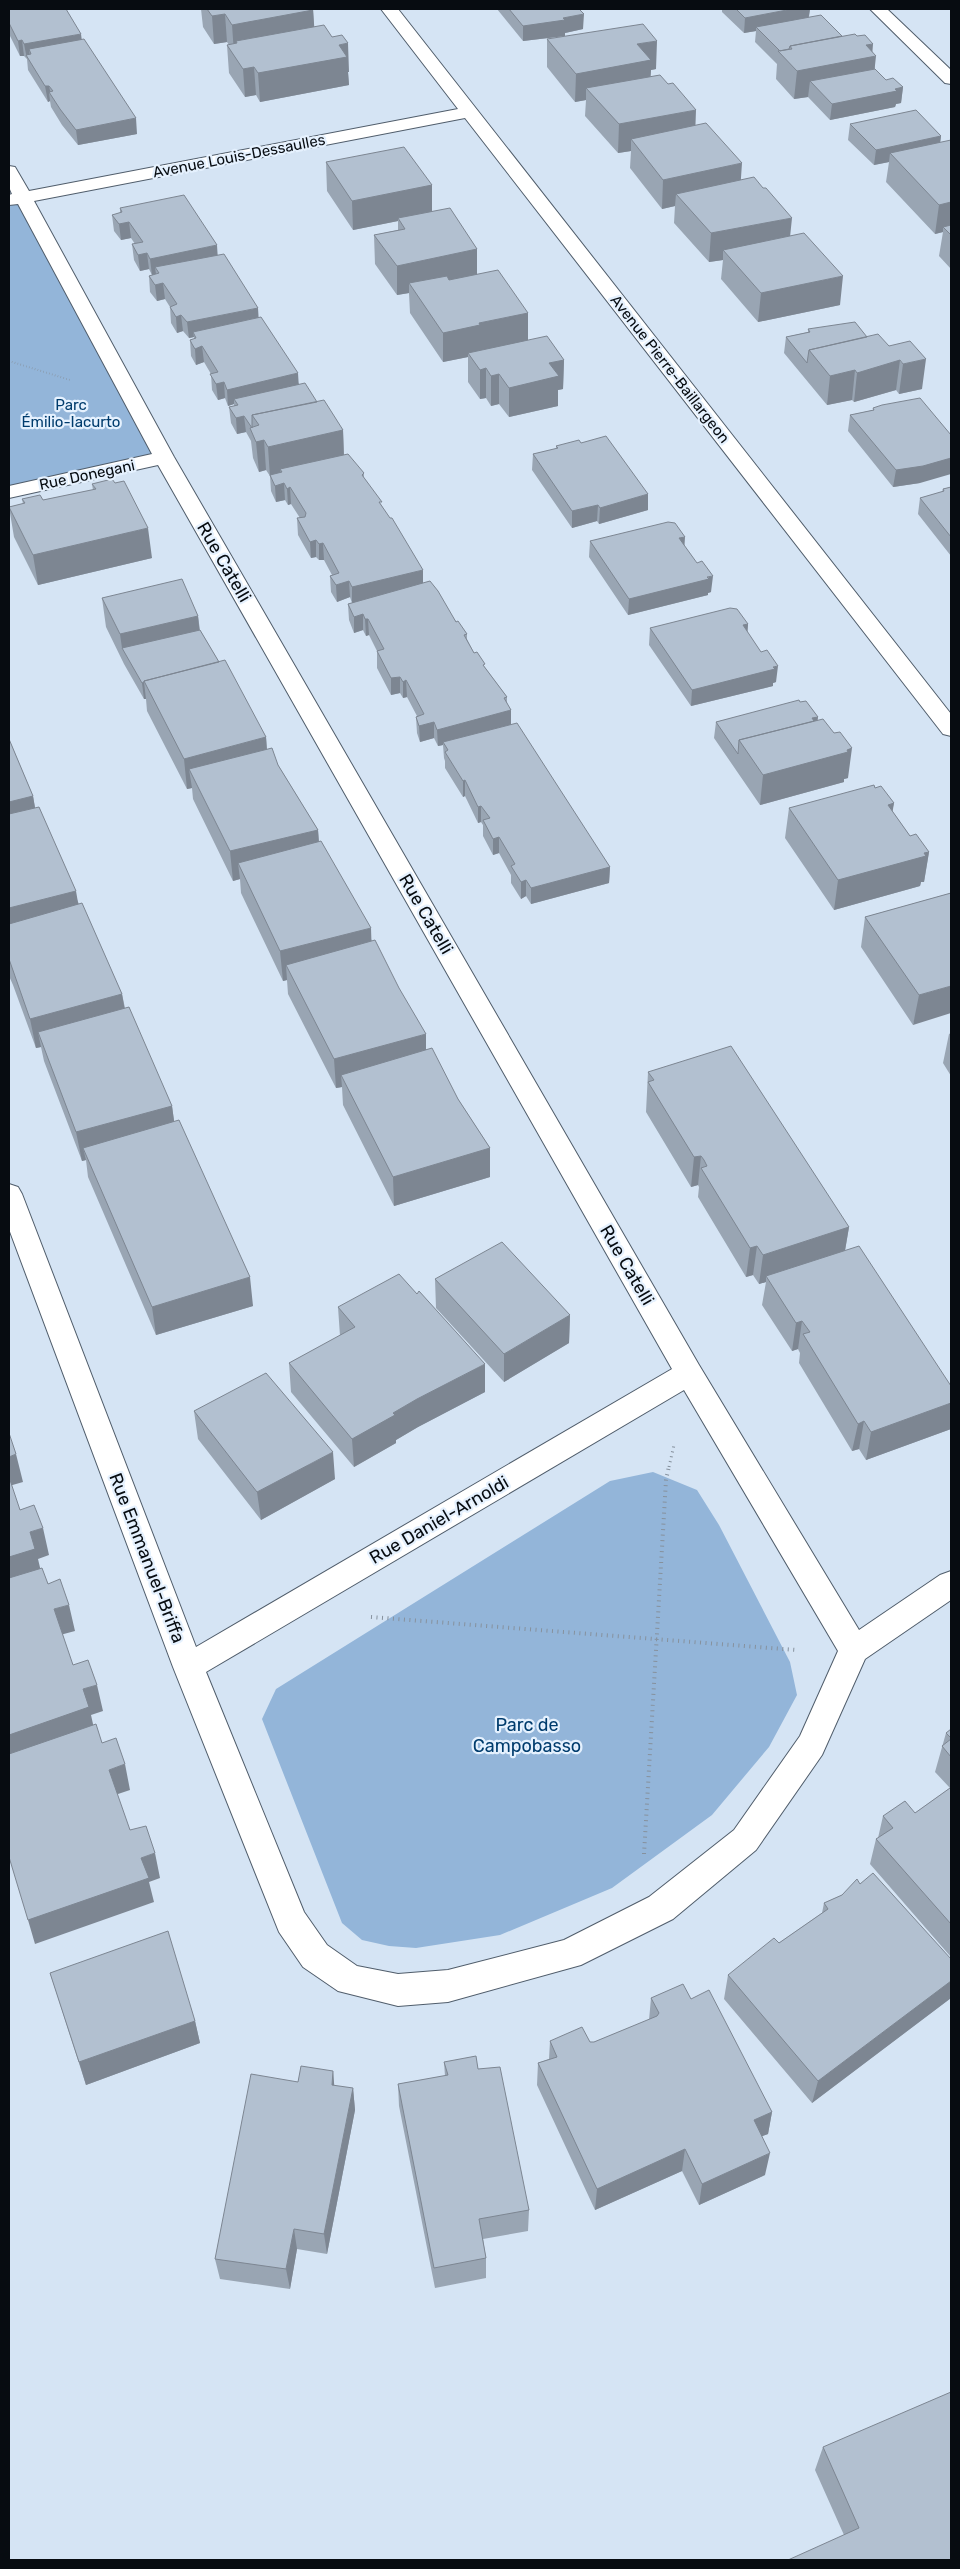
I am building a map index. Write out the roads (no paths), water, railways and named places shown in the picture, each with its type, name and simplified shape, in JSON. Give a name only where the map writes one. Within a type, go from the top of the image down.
[{"type":"street","name":"Avenue Pierre-Baillargeon","points":[[389,9],[951,729]]},
{"type":"street","points":[[878,9],[951,79]]},
{"type":"street","name":"Avenue Louis-Dessaulles","points":[[16,198],[469,112]]},
{"type":"street","name":"Rue Catelli","points":[[9,171],[16,198],[689,1373],[853,1652]]},
{"type":"street","name":"Rue Donegani","points":[[9,492],[164,457]]},
{"type":"street","name":"Rue Emmanuel-Briffa","points":[[9,1194],[188,1667],[291,1920],[315,1956],[350,1980],[398,1990],[448,1986],[569,1954],[661,1908],[745,1840],[812,1745],[853,1652]]},
{"type":"street","name":"Rue Daniel-Arnoldi","points":[[188,1667],[689,1373]]},
{"type":"street","points":[[853,1652],[951,1584]]},
{"type":"park label","name":"Parc Émilio-Iacurto","points":[[71,414]]},
{"type":"park label","name":"Parc de Campobasso","points":[[527,1735]]}]
